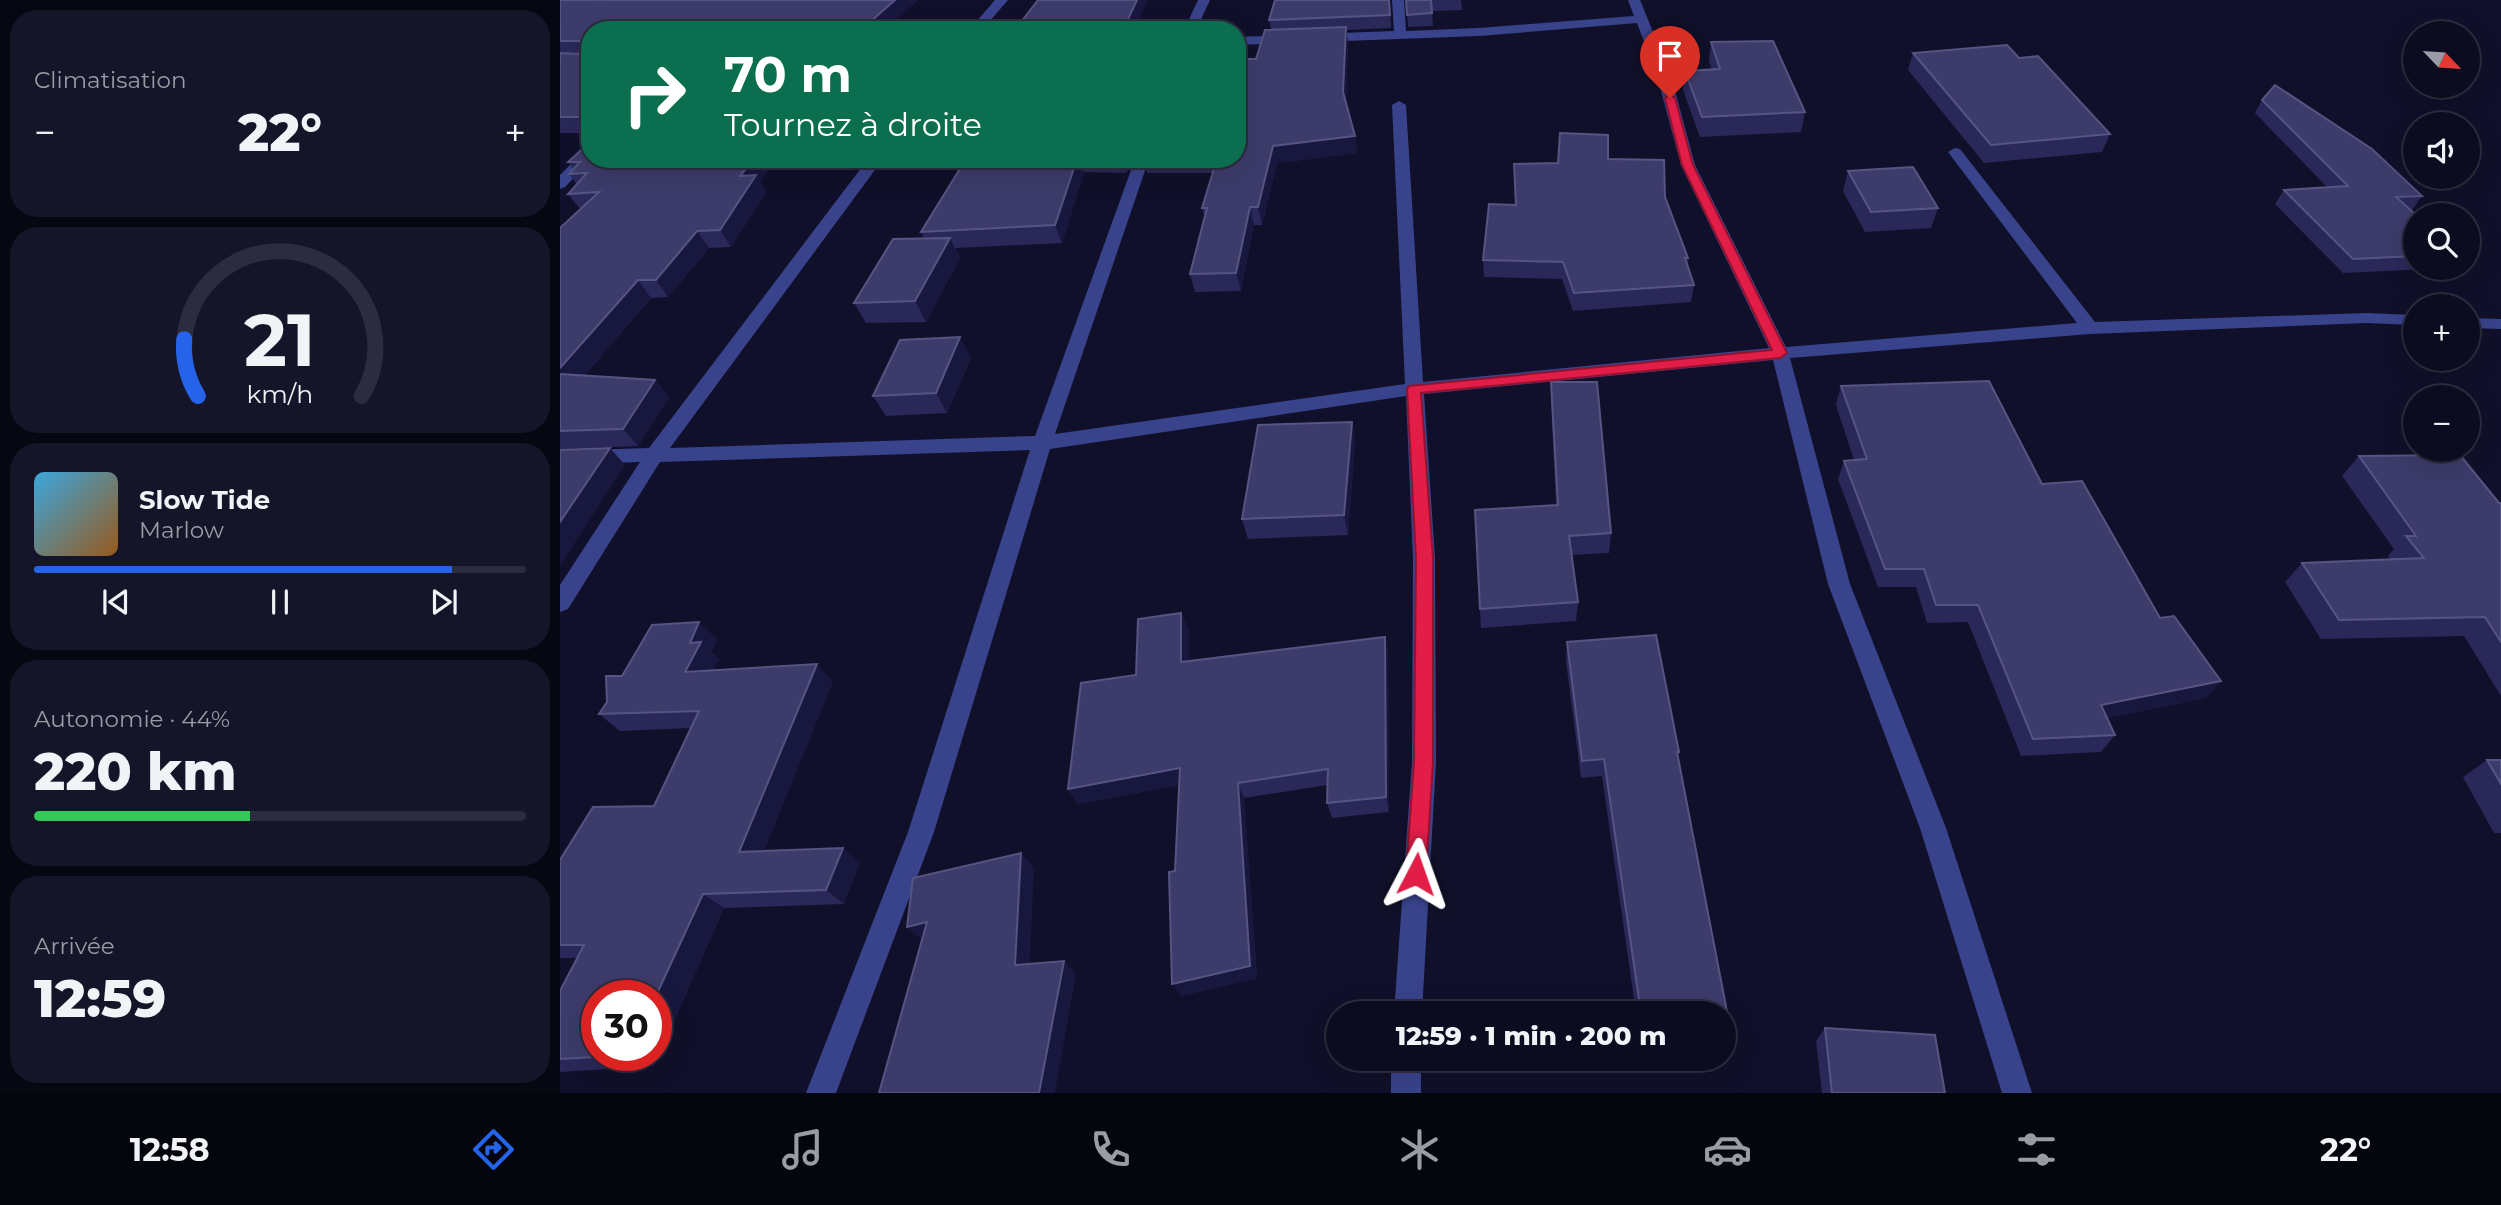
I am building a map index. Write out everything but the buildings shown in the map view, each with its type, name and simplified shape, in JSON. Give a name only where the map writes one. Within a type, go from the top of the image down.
[{"type":"street","points":[[983,21],[1002,0]]},
{"type":"street","points":[[1194,21],[1204,0]]},
{"type":"street","points":[[1398,0],[1400,34]]},
{"type":"street","points":[[1246,41],[1479,32],[1638,10],[1664,76],[1688,165],[1780,353],[1839,584],[1933,828],[2017,1093]]},
{"type":"street","points":[[1399,105],[1424,558],[1424,762],[1409,1001]]},
{"type":"street","points":[[1955,152],[2090,328]]},
{"type":"street","points":[[560,184],[581,162]]},
{"type":"street","points":[[560,603],[656,453],[869,168]]},
{"type":"street","points":[[821,1093],[921,832],[1042,443],[1139,168]]},
{"type":"street","points":[[560,458],[1042,443],[1414,389],[1780,353],[2090,328],[2367,318],[2403,320]]},
{"type":"street","points":[[2480,323],[2501,324]]},
{"type":"street","points":[[1406,1071],[1406,1093]]},
{"type":"route","points":[[1416,874],[1424,762],[1424,558],[1414,389],[1780,353],[1688,165],[1670,98]]}]
